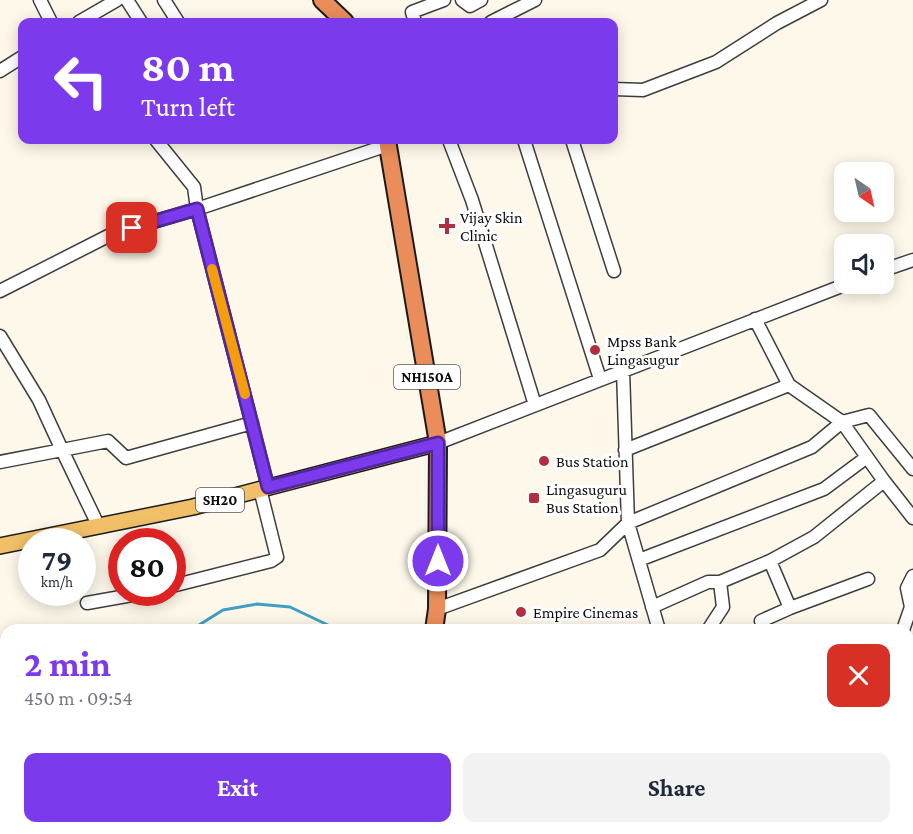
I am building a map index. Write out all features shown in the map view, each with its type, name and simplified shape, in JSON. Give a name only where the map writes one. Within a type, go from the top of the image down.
[{"type":"highway","points":[[322,0],[341,18]]},
{"type":"highway","name":"NH150A","points":[[388,144],[438,443],[435,618]]},
{"type":"main road","name":"SH20","points":[[0,546],[194,507],[438,443]]},
{"type":"street","points":[[40,0],[49,18]]},
{"type":"street","points":[[88,18],[117,0]]},
{"type":"street","points":[[127,0],[138,18]]},
{"type":"street","points":[[164,0],[175,18]]},
{"type":"street","points":[[414,18],[412,12],[444,0]]},
{"type":"street","points":[[462,0],[470,6],[481,0]]},
{"type":"street","points":[[499,18],[535,0]]},
{"type":"street","points":[[618,88],[643,90],[716,62],[777,23],[821,0]]},
{"type":"street","points":[[0,70],[18,59]]},
{"type":"street","points":[[159,144],[194,187],[197,209],[252,423],[277,557],[271,561],[186,582]]},
{"type":"street","points":[[0,291],[112,234],[197,209],[382,144]]},
{"type":"street","points":[[451,144],[472,200],[536,405]]},
{"type":"street","points":[[525,144],[600,379]]},
{"type":"street","points":[[573,144],[614,272]]},
{"type":"street","points":[[894,267],[913,260]]},
{"type":"street","points":[[438,443],[834,289]]},
{"type":"street","points":[[755,319],[789,385],[842,422],[913,518]]},
{"type":"street","points":[[0,336],[39,400],[99,527]]},
{"type":"street","points":[[623,370],[628,523],[656,624]]},
{"type":"street","points":[[625,450],[789,385]]},
{"type":"street","points":[[435,618],[600,550],[628,523],[812,447],[842,422],[869,415],[913,469]]},
{"type":"street","points":[[0,462],[108,441],[126,458],[252,423]]},
{"type":"street","points":[[639,560],[824,489],[867,457]]},
{"type":"street","points":[[652,607],[708,582],[720,582],[770,561],[814,537],[884,481]]},
{"type":"street","points":[[770,561],[790,608]]},
{"type":"street","points":[[905,624],[911,607],[907,588],[913,576]]},
{"type":"street","points":[[761,621],[868,579]]},
{"type":"street","points":[[712,624],[723,608],[720,582]]},
{"type":"waterway","points":[[201,624],[223,610],[257,604],[290,607],[326,624]]},
{"type":"slow traffic","points":[[212,269],[245,394]]},
{"type":"place","name":"Vijay Skin Clinic","points":[[447,226]]},
{"type":"place","name":"Mpss Bank Lingasugur","points":[[595,350]]},
{"type":"place","name":"Bus Station","points":[[544,461]]},
{"type":"place","name":"Lingasuguru Bus Station","points":[[534,498]]},
{"type":"place","name":"Empire Cinemas","points":[[521,612]]},
{"type":"route","points":[[132,228],[197,209],[268,487],[438,443],[438,561]]}]
